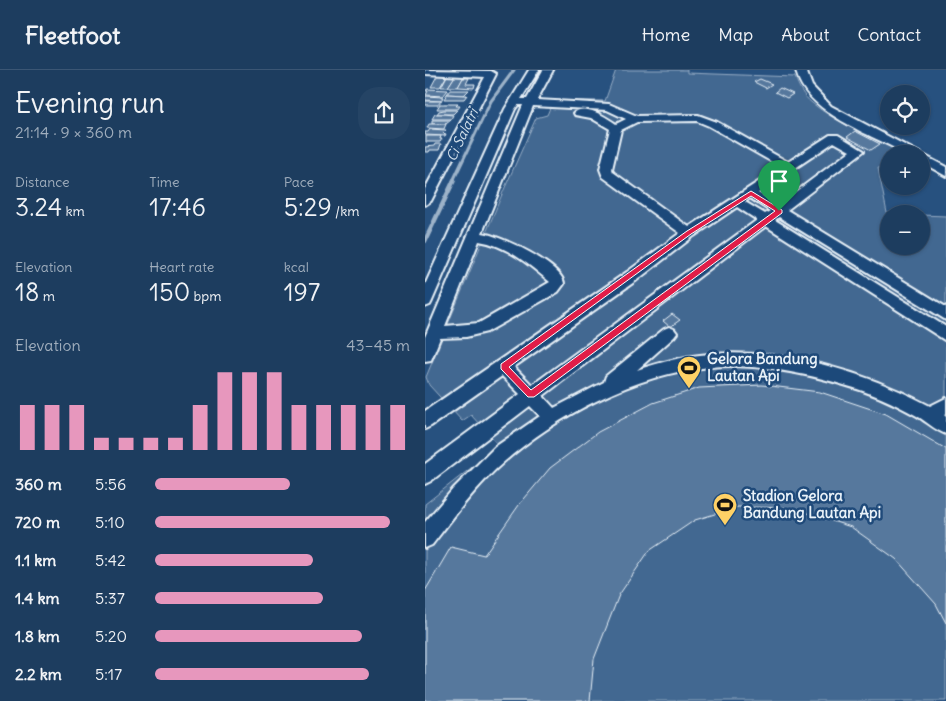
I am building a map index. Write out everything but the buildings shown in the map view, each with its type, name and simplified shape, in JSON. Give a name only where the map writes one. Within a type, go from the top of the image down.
[{"type":"street","points":[[425,71],[491,74],[501,70]]},
{"type":"street","points":[[425,301],[512,106],[534,70]]},
{"type":"street","points":[[425,355],[528,106],[548,70]]},
{"type":"street","points":[[801,70],[802,79],[806,86],[827,108],[899,145]]},
{"type":"street","points":[[425,201],[491,74]]},
{"type":"street","points":[[512,106],[609,107],[635,119]]},
{"type":"street","points":[[528,106],[594,115],[615,128]]},
{"type":"street","points":[[594,115],[609,107]]},
{"type":"street","points":[[615,128],[635,119],[698,118],[713,124],[789,167]]},
{"type":"street","points":[[615,128],[606,169],[607,174],[689,233]]},
{"type":"street","points":[[425,421],[504,367],[689,233],[834,137],[858,151],[425,475]]},
{"type":"street","points":[[930,162],[946,172]]},
{"type":"street","points":[[751,193],[773,216],[817,254],[946,335]]},
{"type":"street","points":[[737,202],[773,216],[829,242],[946,314]]},
{"type":"street","points":[[435,332],[481,328],[557,284],[557,280],[538,264],[503,243],[485,237],[474,236]]},
{"type":"street","points":[[817,254],[829,242]]},
{"type":"street","points":[[605,388],[669,332]]},
{"type":"street","points":[[425,538],[459,494],[498,455],[552,417],[605,388],[646,373],[706,360],[766,361],[862,382],[930,415],[946,426]]},
{"type":"street","points":[[504,367],[552,417]]},
{"type":"street","points":[[930,415],[946,405]]},
{"type":"shaded area","name":"Gelora Bandung Lautan Api","points":[[616,70],[687,70],[687,73],[795,77],[800,88],[812,103],[844,124],[887,145],[880,145],[880,168],[878,168],[880,195],[883,195],[885,205],[880,205],[880,255],[930,255],[930,215],[946,216],[946,701],[425,701],[425,504],[499,446],[471,415],[462,421],[429,385],[426,377],[536,118],[547,115],[553,101],[545,100],[605,101]]},
{"type":"waterway","name":"Ci Salatri","points":[[453,181],[491,101],[514,70]]},
{"type":"waterway","name":"Ci Salatri","points":[[425,241],[454,180]]},
{"type":"place","name":"Gelora Bandung Lautan Api","points":[[689,389]]},
{"type":"place","name":"Stadion Gelora Bandung Lautan Api","points":[[725,526]]},
{"type":"route","points":[[751,193],[779,211],[531,395],[504,367],[689,233],[751,193]]}]
